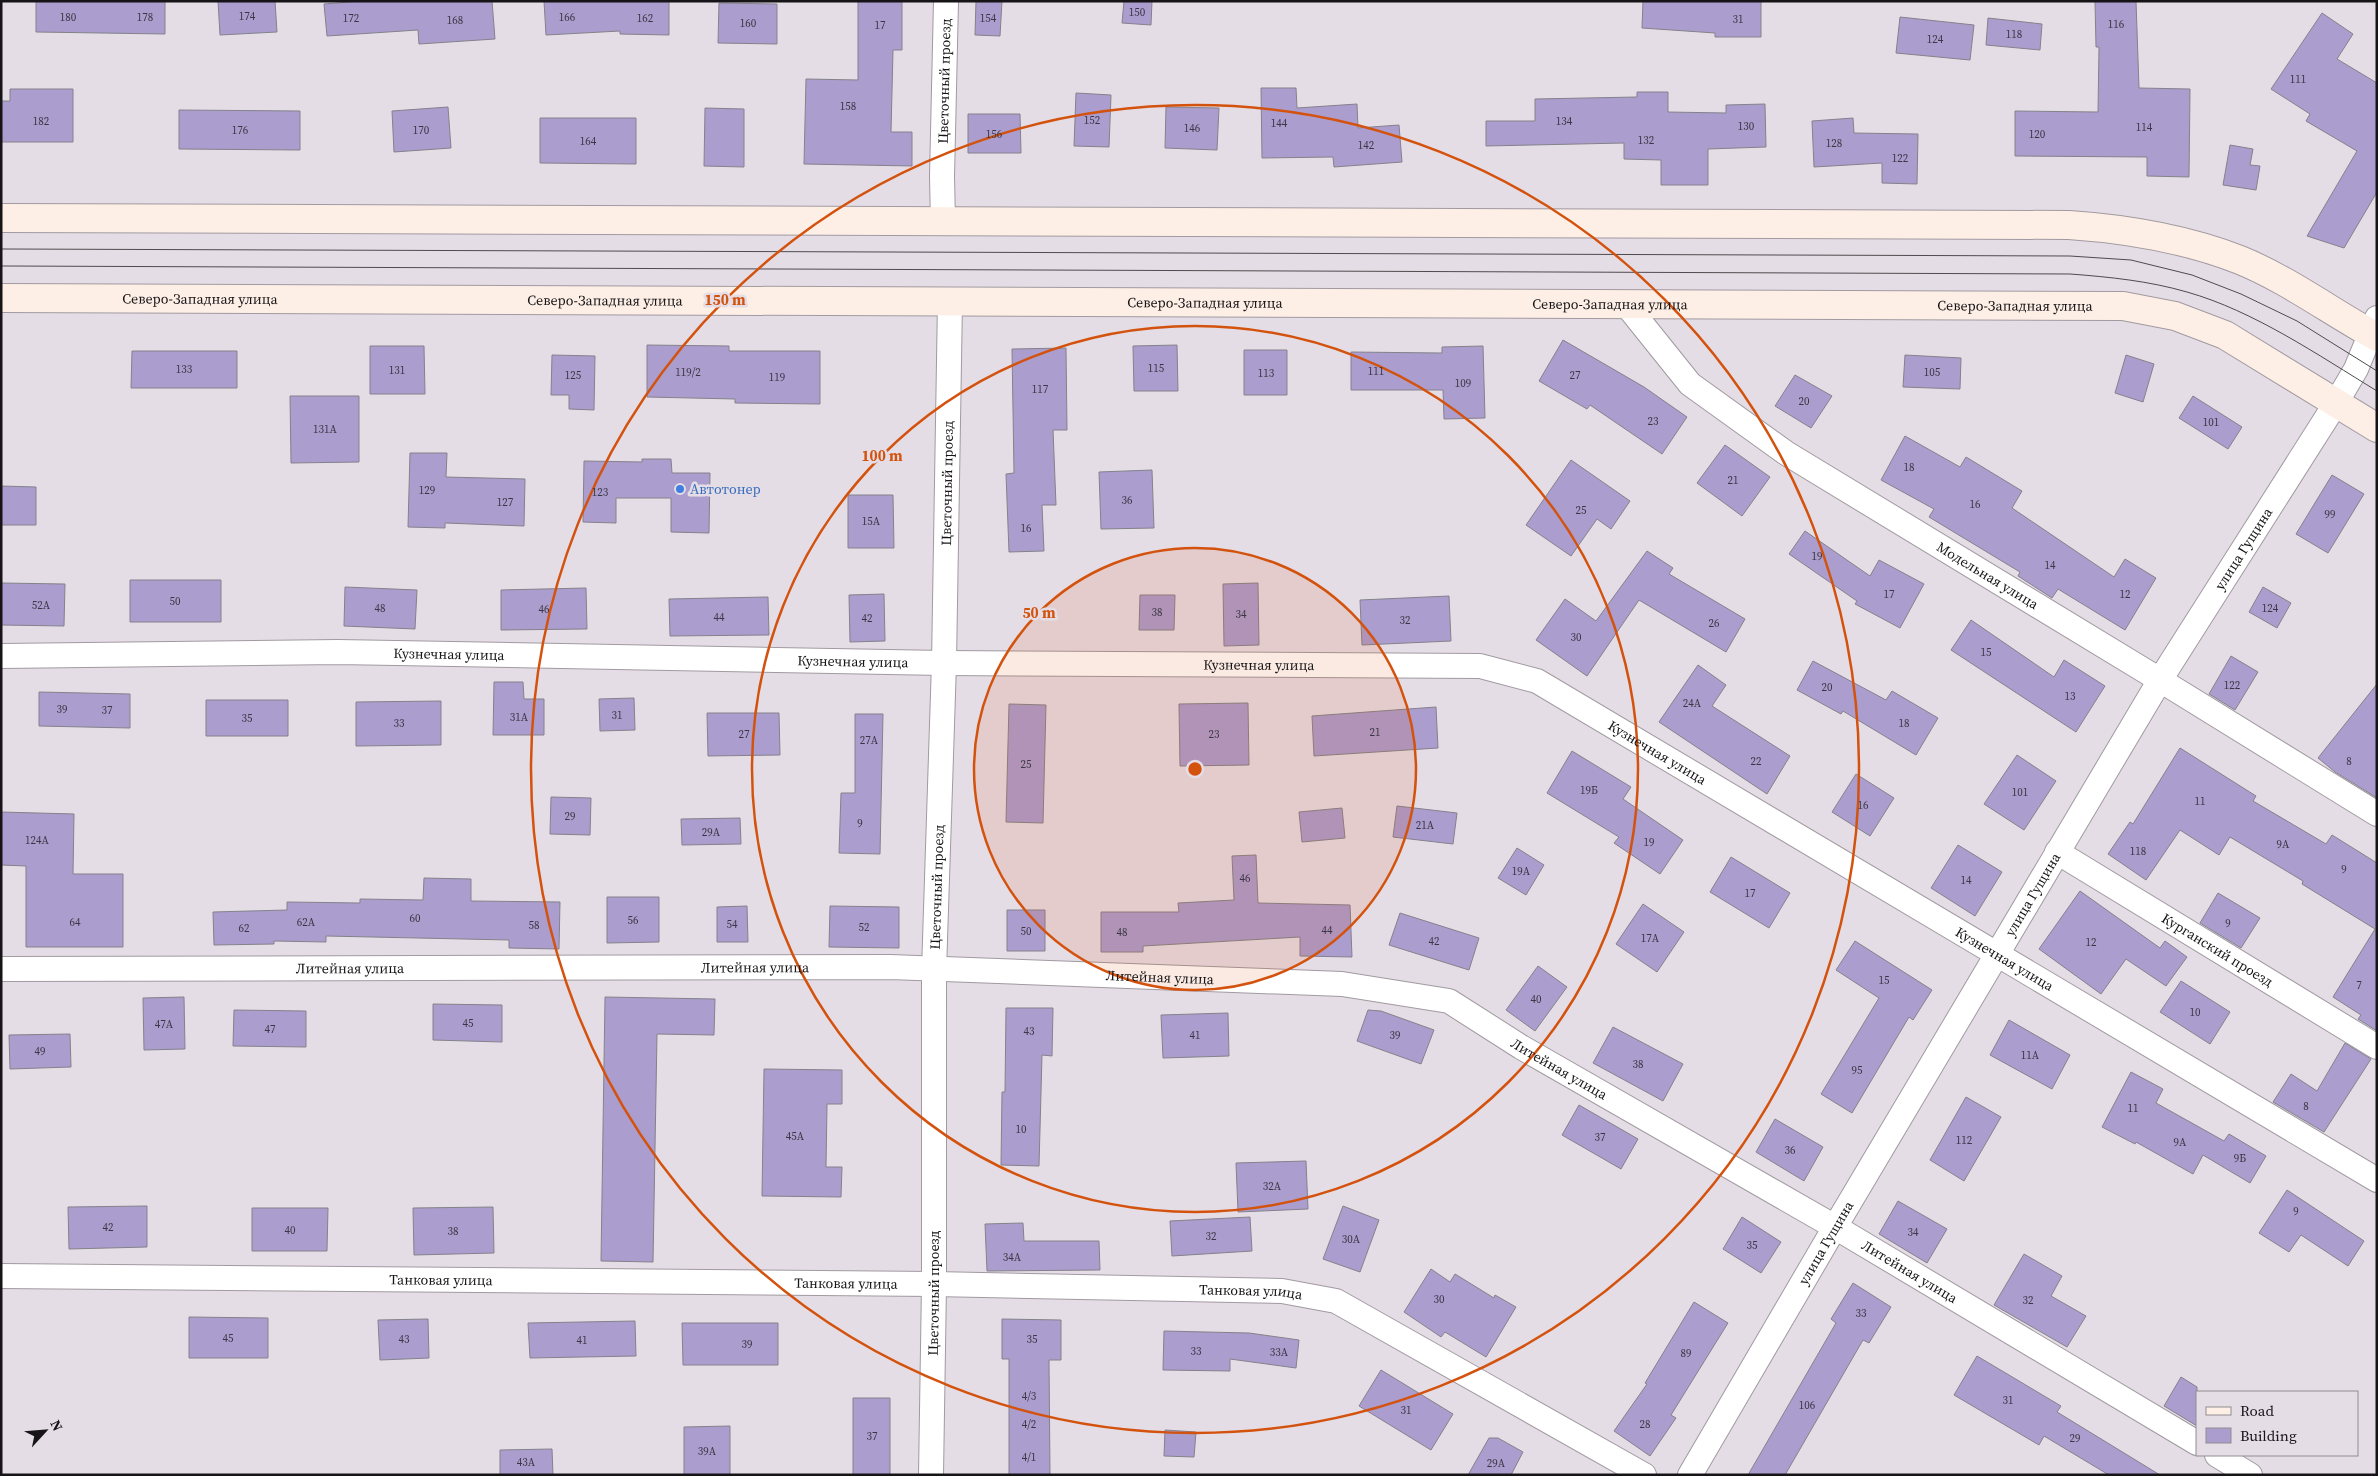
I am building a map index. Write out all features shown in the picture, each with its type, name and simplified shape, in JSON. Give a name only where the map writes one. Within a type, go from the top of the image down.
[{"type":"main road","points":[[1,218],[2069,225],[2106,228],[2181,240],[2242,261],[2375,330]]},
{"type":"main road","name":"Северо-Западная улица","points":[[1,298],[950,300],[2123,306],[2175,316],[2225,335],[2377,428]]},
{"type":"street","name":"Цветочный проезд","points":[[943,221],[942,177],[946,1]]},
{"type":"street","name":"Цветочный проезд","points":[[931,1475],[934,1284],[934,971],[944,663],[950,300]]},
{"type":"street","name":"Модельная улица","points":[[1625,303],[1690,384],[1786,453],[2377,814]]},
{"type":"street","name":"улица Гущина","points":[[1690,1475],[2057,852],[2160,680],[2336,403],[2356,369],[2375,330]]},
{"type":"street","name":"Кузнечная улица","points":[[1,656],[338,652],[944,663],[1480,666],[1537,681],[2377,1180]]},
{"type":"street","name":"Курганский проезд","points":[[2057,852],[2377,1047]]},
{"type":"street","name":"Литейная улица","points":[[1,969],[890,967],[934,971],[1342,984],[1448,1001],[1521,1047],[1835,1226],[2196,1442]]},
{"type":"street","name":"Танковая улица","points":[[1,1276],[934,1284],[1282,1291],[1336,1301],[1644,1475]]},
{"type":"street","points":[[2219,1456],[2250,1475]]},
{"type":"building","points":[[36,1],[165,1],[165,34],[36,32]]},
{"type":"building","points":[[218,1],[275,1],[277,32],[220,35]]},
{"type":"building","points":[[363,1],[492,1],[495,39],[419,44],[418,30],[327,36],[324,4]]},
{"type":"building","points":[[544,1],[669,1],[669,35],[620,34],[620,31],[546,35]]},
{"type":"building","points":[[858,1],[902,1],[902,50],[893,50],[891,132],[912,132],[912,166],[804,164],[806,79],[858,80]]},
{"type":"building","points":[[976,1],[1002,1],[1000,36],[975,35]]},
{"type":"building","points":[[1124,1],[1152,1],[1151,25],[1122,23]]},
{"type":"building","points":[[1643,1],[1761,1],[1761,37],[1715,37],[1715,33],[1642,28]]},
{"type":"building","points":[[2095,1],[2136,1],[2139,88],[2190,89],[2189,177],[2147,176],[2147,157],[2015,156],[2015,111],[2098,112],[2099,47],[2096,47]]},
{"type":"building","points":[[719,3],[777,4],[777,44],[718,43]]},
{"type":"building","points":[[2322,13],[2353,34],[2337,59],[2377,83],[2377,192],[2344,248],[2307,236],[2357,151],[2306,121],[2310,114],[2271,89]]},
{"type":"building","points":[[1900,17],[1974,25],[1970,60],[1896,53]]},
{"type":"building","points":[[1988,18],[2042,24],[2040,50],[1986,45]]},
{"type":"building","points":[[1261,88],[1296,88],[1297,108],[1357,104],[1358,128],[1399,125],[1402,162],[1334,167],[1333,157],[1262,158]]},
{"type":"building","points":[[10,89],[73,89],[73,142],[1,142],[1,101],[10,101]]},
{"type":"building","points":[[1637,92],[1668,92],[1668,112],[1726,113],[1726,105],[1765,104],[1766,147],[1708,149],[1708,185],[1661,185],[1661,160],[1624,159],[1624,143],[1486,146],[1486,121],[1535,121],[1535,99],[1637,97]]},
{"type":"building","points":[[1076,93],[1111,95],[1109,147],[1074,146]]},
{"type":"building","points":[[448,107],[451,148],[394,152],[392,111]]},
{"type":"building","points":[[1166,107],[1219,108],[1217,150],[1165,148]]},
{"type":"building","points":[[705,108],[744,109],[744,167],[704,166]]},
{"type":"building","points":[[179,110],[300,111],[300,150],[179,149]]},
{"type":"building","points":[[968,114],[1020,114],[1021,153],[968,153]]},
{"type":"building","points":[[540,118],[636,118],[636,164],[540,163]]},
{"type":"building","points":[[1853,118],[1854,133],[1918,134],[1917,184],[1882,183],[1882,163],[1814,167],[1812,121]]},
{"type":"building","points":[[2230,145],[2253,149],[2250,165],[2260,166],[2256,190],[2223,185]]},
{"type":"building","points":[[1563,340],[1644,387],[1687,417],[1662,454],[1590,405],[1587,409],[1539,381]]},
{"type":"building","points":[[647,345],[729,346],[729,351],[820,351],[820,404],[735,403],[735,399],[647,397]]},
{"type":"building","points":[[1177,345],[1178,391],[1134,391],[1133,346]]},
{"type":"building","points":[[370,346],[424,346],[425,394],[370,394]]},
{"type":"building","points":[[1483,346],[1485,418],[1444,419],[1443,390],[1351,390],[1351,352],[1442,353],[1442,347]]},
{"type":"building","points":[[1066,348],[1067,430],[1053,430],[1056,505],[1042,505],[1044,551],[1009,552],[1006,474],[1014,473],[1012,349]]},
{"type":"building","points":[[1244,350],[1287,350],[1287,395],[1244,395]]},
{"type":"building","points":[[132,351],[237,351],[237,388],[131,388]]},
{"type":"building","points":[[552,355],[595,356],[594,410],[569,409],[569,395],[551,395]]},
{"type":"building","points":[[1905,355],[1961,358],[1960,389],[1903,387]]},
{"type":"building","points":[[2126,355],[2154,364],[2143,402],[2115,393]]},
{"type":"building","points":[[1795,375],[1832,396],[1811,428],[1775,406]]},
{"type":"building","points":[[290,396],[359,396],[359,462],[291,463]]},
{"type":"building","points":[[2193,396],[2242,427],[2228,449],[2179,418]]},
{"type":"building","points":[[1905,436],[1960,467],[1966,457],[2022,491],[2012,508],[2114,577],[2125,559],[2156,578],[2125,630],[2058,589],[2052,598],[2018,576],[2020,572],[1929,517],[1934,509],[1881,480]]},
{"type":"building","points":[[1725,445],[1770,477],[1742,516],[1697,483]]},
{"type":"building","points":[[410,453],[447,453],[446,477],[525,479],[524,526],[445,523],[445,528],[408,527]]},
{"type":"building","points":[[642,459],[671,459],[672,473],[710,473],[709,533],[671,532],[671,498],[616,498],[616,523],[583,522],[584,461],[642,462]]},
{"type":"building","points":[[1571,460],[1630,501],[1611,529],[1597,519],[1571,556],[1526,525]]},
{"type":"building","points":[[1152,470],[1154,528],[1101,529],[1099,472]]},
{"type":"building","points":[[2332,475],[2364,494],[2328,553],[2296,534]]},
{"type":"building","points":[[1,486],[36,487],[36,525],[1,525]]},
{"type":"building","points":[[848,495],[893,495],[894,548],[848,548]]},
{"type":"building","points":[[1805,531],[1870,576],[1879,560],[1924,584],[1900,628],[1855,604],[1857,601],[1789,554]]},
{"type":"building","points":[[1647,551],[1673,568],[1669,574],[1745,619],[1726,652],[1639,600],[1587,676],[1536,640],[1565,599],[1596,621]]},
{"type":"building","points":[[130,580],[221,580],[221,622],[130,622]]},
{"type":"building","points":[[1,583],[65,584],[64,626],[1,625]]},
{"type":"building","points":[[1258,583],[1259,645],[1224,646],[1223,584]]},
{"type":"building","points":[[345,587],[417,590],[415,629],[344,626]]},
{"type":"building","points":[[2263,587],[2291,603],[2277,628],[2249,612]]},
{"type":"building","points":[[586,588],[587,629],[501,630],[501,590]]},
{"type":"building","points":[[884,594],[885,641],[850,642],[849,595]]},
{"type":"building","points":[[1140,595],[1175,595],[1174,630],[1139,630]]},
{"type":"building","points":[[1449,596],[1451,641],[1362,645],[1360,600]]},
{"type":"building","points":[[768,597],[769,635],[670,636],[669,599]]},
{"type":"building","points":[[1971,620],[2054,677],[2064,660],[2105,686],[2076,732],[1951,650]]},
{"type":"building","points":[[2231,656],[2258,672],[2235,710],[2209,694]]},
{"type":"building","points":[[1813,661],[1886,700],[1892,691],[1938,718],[1916,755],[1843,711],[1841,714],[1797,690]]},
{"type":"building","points":[[1698,665],[1726,685],[1712,706],[1790,756],[1767,794],[1659,722]]},
{"type":"building","points":[[494,682],[523,682],[524,699],[544,699],[544,735],[493,735]]},
{"type":"building","points":[[2377,684],[2377,798],[2335,772],[2318,758]]},
{"type":"building","points":[[39,692],[130,694],[130,728],[39,726]]},
{"type":"building","points":[[634,698],[635,730],[600,731],[599,699]]},
{"type":"building","points":[[206,700],[288,700],[288,736],[206,736]]},
{"type":"building","points":[[441,701],[441,745],[356,746],[356,702]]},
{"type":"building","points":[[1248,703],[1249,765],[1180,766],[1179,704]]},
{"type":"building","points":[[1009,704],[1046,705],[1043,823],[1006,822]]},
{"type":"building","points":[[1436,707],[1438,748],[1314,756],[1312,716]]},
{"type":"building","points":[[707,713],[779,713],[780,755],[708,756]]},
{"type":"building","points":[[855,714],[883,714],[880,854],[839,853],[841,793],[855,793]]},
{"type":"building","points":[[2180,748],[2256,796],[2253,801],[2326,844],[2332,835],[2377,863],[2377,1031],[2358,1019],[2361,1015],[2333,997],[2375,929],[2302,884],[2303,881],[2230,837],[2219,855],[2180,830],[2146,880],[2108,854],[2130,822],[2133,824]]},
{"type":"building","points":[[1572,751],[1631,787],[1623,799],[1683,840],[1660,874],[1614,843],[1619,837],[1547,793]]},
{"type":"building","points":[[2017,755],[2056,781],[2024,830],[1984,804]]},
{"type":"building","points":[[1856,774],[1894,798],[1870,836],[1832,812]]},
{"type":"building","points":[[551,797],[591,798],[590,835],[550,834]]},
{"type":"building","points":[[1397,806],[1457,813],[1453,844],[1393,837]]},
{"type":"building","points":[[1342,808],[1345,838],[1302,842],[1299,812]]},
{"type":"building","points":[[1,812],[74,814],[73,874],[123,874],[123,947],[26,947],[26,866],[1,865]]},
{"type":"building","points":[[740,818],[741,844],[682,845],[681,819]]},
{"type":"building","points":[[1958,845],[2002,872],[1975,916],[1931,888]]},
{"type":"building","points":[[1517,848],[1544,865],[1526,895],[1498,878]]},
{"type":"building","points":[[1256,855],[1258,903],[1350,905],[1352,957],[1300,956],[1300,937],[1143,946],[1143,952],[1101,952],[1101,912],[1179,912],[1178,903],[1234,900],[1232,856]]},
{"type":"building","points":[[1731,857],[1790,893],[1769,928],[1710,892]]},
{"type":"building","points":[[424,878],[471,879],[471,901],[560,902],[559,949],[509,948],[509,940],[326,936],[326,942],[274,941],[274,944],[214,945],[213,912],[287,910],[287,902],[360,903],[360,899],[423,900]]},
{"type":"building","points":[[2080,891],[2160,948],[2165,941],[2187,957],[2166,986],[2126,959],[2101,994],[2039,949]]},
{"type":"building","points":[[2218,893],[2260,918],[2241,948],[2200,923]]},
{"type":"building","points":[[607,897],[659,897],[659,942],[607,943]]},
{"type":"building","points":[[1643,904],[1684,932],[1657,972],[1616,944]]},
{"type":"building","points":[[747,906],[748,942],[717,942],[717,907]]},
{"type":"building","points":[[830,906],[899,907],[899,948],[829,947]]},
{"type":"building","points":[[1007,910],[1045,910],[1045,951],[1007,951]]},
{"type":"building","points":[[1400,913],[1479,938],[1469,970],[1389,945]]},
{"type":"building","points":[[1855,941],[1932,990],[1913,1020],[1909,1017],[1852,1113],[1821,1094],[1879,998],[1836,970]]},
{"type":"building","points":[[1538,966],[1567,987],[1535,1031],[1506,1010]]},
{"type":"building","points":[[2181,981],[2230,1012],[2210,1044],[2160,1012]]},
{"type":"building","points":[[184,997],[185,1049],[144,1050],[143,998]]},
{"type":"building","points":[[605,997],[715,999],[714,1035],[657,1034],[653,1262],[601,1261]]},
{"type":"building","points":[[433,1004],[502,1005],[502,1042],[433,1040]]},
{"type":"building","points":[[1006,1008],[1053,1008],[1052,1056],[1042,1055],[1039,1166],[1001,1165],[1002,1092],[1005,1092]]},
{"type":"building","points":[[234,1010],[306,1011],[306,1047],[233,1046]]},
{"type":"building","points":[[1368,1010],[1381,1011],[1434,1030],[1421,1064],[1357,1041]]},
{"type":"building","points":[[1228,1013],[1229,1056],[1163,1058],[1161,1015]]},
{"type":"building","points":[[2009,1020],[2070,1055],[2052,1089],[1990,1055]]},
{"type":"building","points":[[1613,1027],[1683,1064],[1663,1101],[1593,1063]]},
{"type":"building","points":[[70,1034],[71,1067],[10,1069],[9,1035]]},
{"type":"building","points":[[2345,1043],[2371,1059],[2324,1132],[2273,1102],[2291,1074],[2317,1091]]},
{"type":"building","points":[[764,1069],[842,1070],[842,1104],[827,1104],[826,1167],[842,1167],[841,1197],[762,1196]]},
{"type":"building","points":[[2131,1072],[2163,1089],[2156,1103],[2224,1141],[2229,1134],[2266,1156],[2250,1183],[2203,1155],[2193,1174],[2136,1142],[2135,1144],[2102,1127]]},
{"type":"building","points":[[1966,1097],[2001,1117],[1964,1181],[1930,1160]]},
{"type":"building","points":[[1579,1105],[1638,1139],[1621,1169],[1562,1135]]},
{"type":"building","points":[[1775,1119],[1823,1147],[1804,1181],[1756,1152]]},
{"type":"building","points":[[1306,1161],[1308,1209],[1238,1212],[1236,1163]]},
{"type":"building","points":[[2287,1190],[2364,1241],[2348,1266],[2301,1235],[2289,1252],[2259,1233]]},
{"type":"building","points":[[1898,1201],[1947,1229],[1927,1263],[1879,1234]]},
{"type":"building","points":[[147,1206],[147,1247],[69,1249],[68,1207]]},
{"type":"building","points":[[1343,1206],[1379,1220],[1360,1272],[1323,1259]]},
{"type":"building","points":[[493,1207],[494,1253],[414,1255],[413,1208]]},
{"type":"building","points":[[252,1208],[328,1208],[327,1251],[252,1251]]},
{"type":"building","points":[[1250,1217],[1252,1251],[1172,1256],[1170,1221]]},
{"type":"building","points":[[1742,1217],[1781,1242],[1761,1273],[1723,1249]]},
{"type":"building","points":[[1023,1223],[1024,1241],[1099,1241],[1100,1270],[987,1271],[985,1224]]},
{"type":"building","points":[[2024,1254],[2062,1276],[2051,1296],[2086,1316],[2067,1347],[1994,1305]]},
{"type":"building","points":[[1431,1269],[1450,1282],[1455,1274],[1494,1298],[1495,1295],[1516,1307],[1486,1357],[1445,1332],[1441,1337],[1404,1312]]},
{"type":"building","points":[[1853,1283],[1891,1307],[1869,1343],[1863,1340],[1785,1475],[1748,1475],[1836,1323],[1831,1319]]},
{"type":"building","points":[[1694,1302],[1728,1323],[1671,1415],[1676,1418],[1650,1456],[1614,1431],[1647,1384],[1645,1383]]},
{"type":"building","points":[[189,1317],[268,1318],[268,1358],[189,1358]]},
{"type":"building","points":[[428,1319],[429,1358],[380,1360],[378,1320]]},
{"type":"building","points":[[1002,1319],[1061,1320],[1061,1360],[1049,1360],[1050,1475],[1009,1475],[1009,1359],[1002,1359]]},
{"type":"building","points":[[635,1321],[636,1356],[530,1358],[528,1323]]},
{"type":"building","points":[[682,1323],[778,1323],[778,1365],[683,1365]]},
{"type":"building","points":[[1164,1331],[1249,1333],[1299,1340],[1296,1368],[1230,1359],[1230,1371],[1163,1370]]},
{"type":"building","points":[[1977,1356],[2061,1406],[2057,1412],[2160,1475],[2109,1475],[2044,1436],[2039,1445],[1954,1395]]},
{"type":"building","points":[[1381,1370],[1453,1414],[1431,1450],[1359,1406]]},
{"type":"building","points":[[2181,1377],[2197,1387],[2196,1425],[2164,1406]]},
{"type":"building","points":[[853,1398],[890,1398],[890,1475],[853,1475]]},
{"type":"building","points":[[730,1426],[730,1475],[684,1475],[684,1427]]},
{"type":"building","points":[[1165,1430],[1196,1432],[1194,1457],[1164,1456]]},
{"type":"building","points":[[1489,1438],[1498,1438],[1523,1452],[1511,1475],[1468,1475]]},
{"type":"building","points":[[552,1449],[553,1475],[500,1475],[500,1450]]},
{"type":"tram line","points":[[1,249],[2070,256],[2131,260],[2192,275],[2241,294],[2297,321],[2377,371]]},
{"type":"tram line","points":[[1,266],[2070,274],[2144,282],[2173,288],[2212,300],[2237,310],[2285,335],[2377,391]]},
{"type":"place","name":"Автотонер","points":[[680,489]]}]
